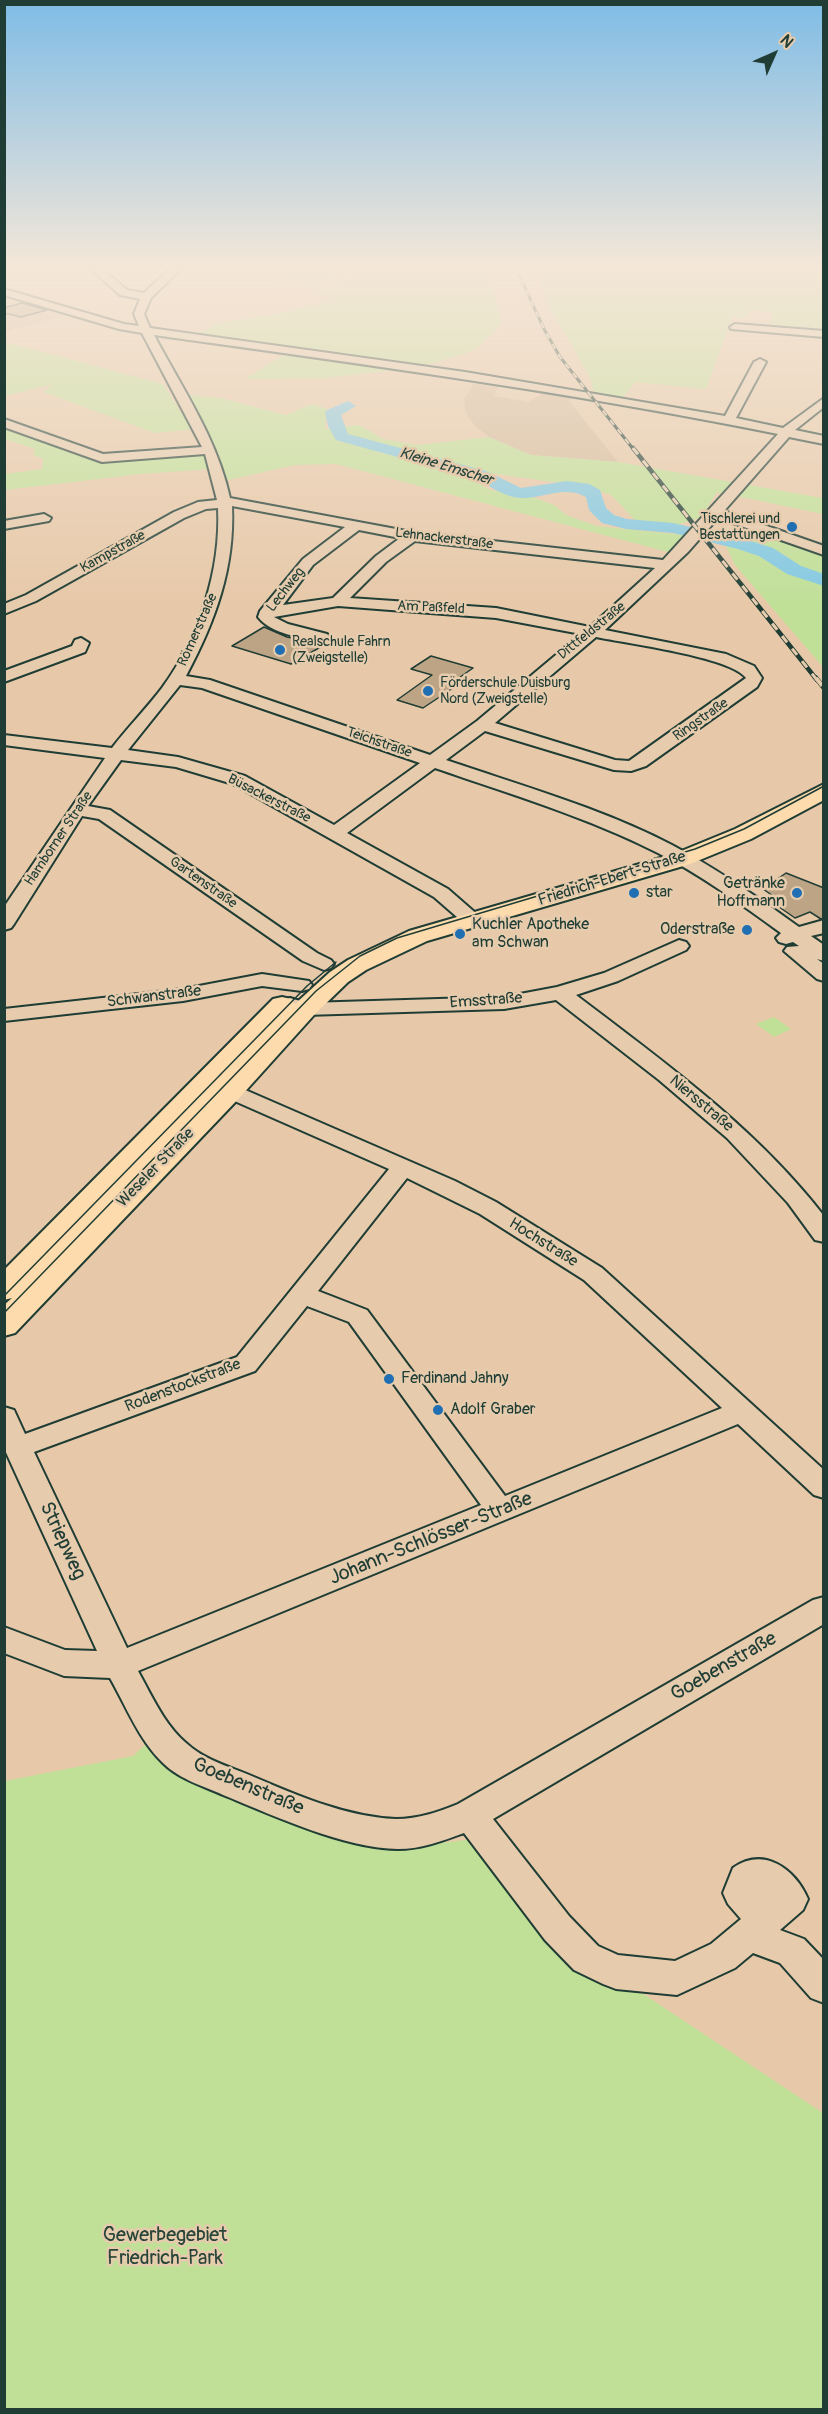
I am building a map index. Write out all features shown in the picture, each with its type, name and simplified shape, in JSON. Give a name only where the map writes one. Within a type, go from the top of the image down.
[{"type":"main road","name":"Friedrich-Ebert-Straße","points":[[662,856],[824,776]]},
{"type":"main road","name":"Friedrich-Ebert-Straße","points":[[297,999],[324,964],[383,932],[465,914],[743,834],[824,791]]},
{"type":"main road","name":"Friedrich-Ebert-Straße","points":[[297,999],[378,953],[465,914]]},
{"type":"main road","name":"Weseler Straße","points":[[4,1324],[297,999]]},
{"type":"main road","name":"Weseler Straße","points":[[4,1289],[219,1085]]},
{"type":"street","name":"Römerstraße","points":[[115,755],[175,680],[210,611],[226,546],[224,502],[219,474],[172,381]]},
{"type":"street","points":[[498,381],[729,420],[824,440]]},
{"type":"street","points":[[729,420],[750,381]]},
{"type":"street","name":"Dittfeldstraße","points":[[335,833],[483,725],[627,603],[703,527],[787,432],[824,401]]},
{"type":"street","points":[[4,423],[102,458],[208,450]]},
{"type":"street","name":"Lehnackerstraße","points":[[224,502],[261,506],[412,536],[665,566]]},
{"type":"street","name":"Kampstraße","points":[[4,610],[31,598],[179,515],[203,505],[224,502]]},
{"type":"street","points":[[716,513],[824,551]]},
{"type":"street","points":[[4,525],[44,518]]},
{"type":"street","name":"Lechweg","points":[[322,637],[268,621],[266,617],[268,611],[308,562],[356,526]]},
{"type":"street","points":[[338,602],[381,559],[412,536]]},
{"type":"street","name":"Am Paßfeld","points":[[268,611],[338,602],[362,605],[440,607],[496,613],[592,632]]},
{"type":"street","name":"Ringstraße","points":[[483,725],[614,765],[631,766],[714,712],[751,684],[754,678],[748,669],[720,657],[592,632]]},
{"type":"street","points":[[4,677],[79,649],[81,643]]},
{"type":"street","name":"Teichstraße","points":[[175,680],[204,683],[580,814],[662,856],[729,906],[789,937]]},
{"type":"street","name":"Büsackerstraße","points":[[4,740],[178,762],[239,780],[441,893],[465,914]]},
{"type":"street","name":"Hamborner Straße","points":[[4,924],[32,878],[115,755]]},
{"type":"street","name":"Gartenstraße","points":[[78,810],[104,814],[310,957],[324,964]]},
{"type":"street","points":[[789,937],[824,926]]},
{"type":"street","points":[[789,937],[824,955]]},
{"type":"street","points":[[789,937],[824,975]]},
{"type":"street","name":"Emsstraße","points":[[297,999],[504,1003],[560,993],[611,977],[679,946]]},
{"type":"street","name":"Schwanstraße","points":[[4,1015],[183,995],[262,980],[297,999]]},
{"type":"street","name":"Niersstraße","points":[[560,993],[716,1115],[765,1160],[803,1204],[824,1234]]},
{"type":"street","name":"Hochstraße","points":[[219,1085],[404,1166],[488,1208],[593,1274],[824,1487]]},
{"type":"street","name":"Rodenstockstraße","points":[[19,1447],[246,1364],[404,1166]]},
{"type":"street","points":[[302,1294],[358,1316],[500,1510]]},
{"type":"street","name":"Johann-Schlösser-Straße","points":[[119,1665],[742,1411]]},
{"type":"street","name":"Striepweg","points":[[4,1417],[119,1665]]},
{"type":"street","name":"Goebenstraße","points":[[119,1665],[156,1732],[175,1754],[198,1769],[291,1808],[348,1826],[396,1834],[429,1831],[470,1815],[824,1609]]},
{"type":"street","points":[[4,1639],[64,1663],[119,1665]]},
{"type":"street","points":[[470,1815],[557,1928],[586,1958],[616,1972],[677,1978],[723,1956],[757,1928],[792,1951],[824,1986]]},
{"type":"shaded area","points":[[476,381],[500,384],[494,396],[529,402],[544,392],[578,395],[569,401],[618,462],[531,455],[489,437],[476,427],[468,417],[464,399]]},
{"type":"green space","points":[[5,381],[150,381],[163,384],[180,411],[196,429],[155,433],[43,392],[53,384],[5,396]]},
{"type":"green space","points":[[591,381],[709,381],[706,389],[635,382],[623,397],[594,392]]},
{"type":"green space","points":[[189,395],[221,398],[286,415],[312,404],[327,409],[325,429],[359,425],[383,439],[417,445],[489,437],[531,455],[618,462],[823,498],[823,514],[717,492],[701,517],[677,525],[635,520],[611,495],[583,486],[481,472],[467,477],[490,490],[535,498],[554,505],[566,515],[596,526],[684,535],[668,552],[336,464],[295,465],[224,481]]},
{"type":"green space","points":[[4,426],[90,457],[204,454],[211,469],[141,474],[5,490],[5,474],[42,469],[43,459],[33,455],[35,449],[5,439]]},
{"type":"green space","points":[[722,527],[799,545],[823,554],[823,667],[735,565],[719,532]]},
{"type":"green space","points":[[774,1017],[791,1029],[774,1037],[756,1024]]},
{"type":"green space","name":"Gewerbegebiet Friedrich-Park","points":[[146,1744],[203,1787],[246,1806],[352,1840],[409,1847],[473,1839],[615,1985],[645,1995],[823,2113],[823,2409],[5,2410],[5,1781],[133,1756]]},
{"type":"building","name":"Realschule Fahrn (Zweigstelle)","points":[[264,627],[287,637],[324,645],[291,664],[232,646]]},
{"type":"building","points":[[431,656],[473,668],[456,680],[462,682],[423,708],[397,700],[432,675],[411,669]]},
{"type":"building","name":"Getränke Hoffmann","points":[[786,873],[824,888],[824,918],[821,919],[810,912],[795,918],[769,900],[776,898],[763,889]]},
{"type":"waterway","name":"Kleine Emscher","points":[[348,406],[333,413],[342,437],[480,475],[506,489],[521,493],[567,486],[583,488],[594,494],[598,510],[608,519],[626,524],[673,528],[744,545],[766,552],[794,570],[824,580]]},
{"type":"tram line","points":[[4,1313],[316,991],[360,956],[397,938],[695,849],[744,829],[824,786]]},
{"type":"tram line","points":[[4,1296],[307,986],[336,962]]},
{"type":"railway","points":[[579,381],[634,450]]},
{"type":"railway","points":[[633,448],[817,680]]},
{"type":"railway","points":[[816,678],[824,688]]},
{"type":"place","name":"Tischlerei und Bestattungen","points":[[792,527]]},
{"type":"place","name":"Realschule Fahrn (Zweigstelle)","points":[[280,650]]},
{"type":"place","name":"Förderschule Duisburg Nord (Zweigstelle)","points":[[428,691]]},
{"type":"place","name":"star","points":[[634,893]]},
{"type":"place","name":"Getränke Hoffmann","points":[[797,893]]},
{"type":"place","name":"Oderstraße","points":[[747,930]]},
{"type":"place","name":"Kuchler Apotheke am Schwan","points":[[460,934]]},
{"type":"place","name":"Ferdinand Jahny","points":[[389,1379]]},
{"type":"place","name":"Adolf Graber","points":[[438,1410]]}]
